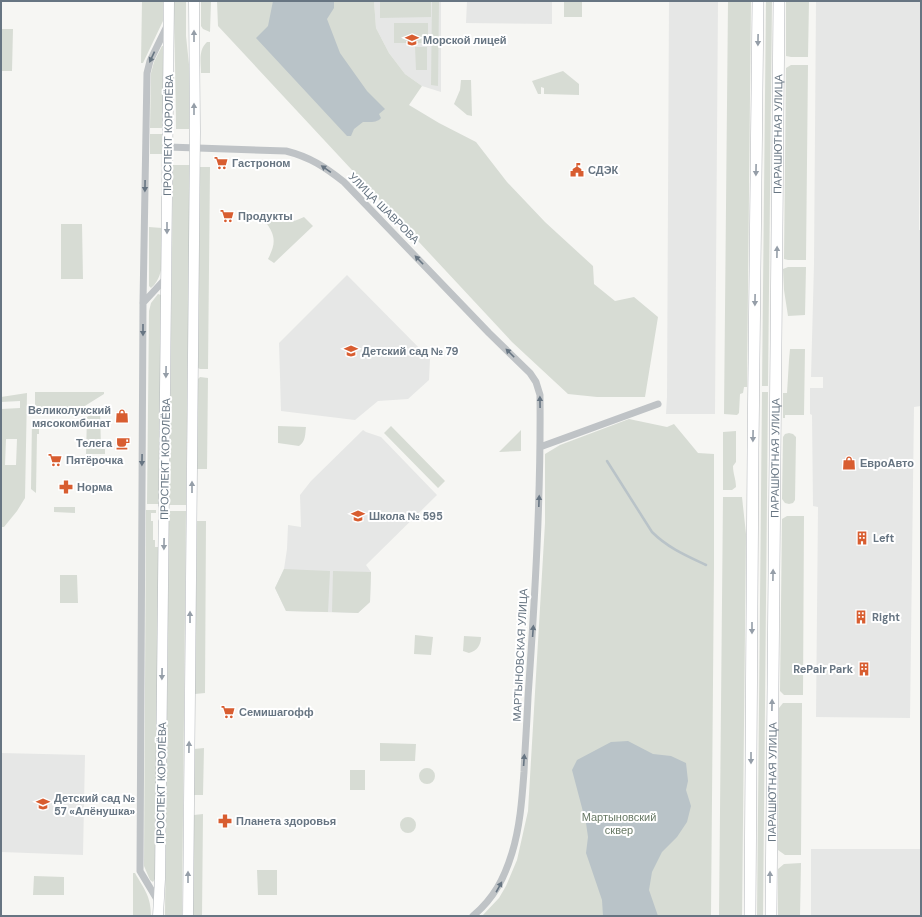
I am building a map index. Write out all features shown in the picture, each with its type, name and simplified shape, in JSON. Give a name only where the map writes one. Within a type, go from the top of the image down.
[{"type":"main road","name":"ПАРАШЮТНАЯ УЛИЦА","points":[[750,916],[758,1]]},
{"type":"main road","name":"ПАРАШЮТНАЯ УЛИЦА","points":[[771,916],[779,1]]},
{"type":"street","name":"ПРОСПЕКТ КОРОЛЁВА","points":[[158,916],[160,879],[169,1]]},
{"type":"street","points":[[188,916],[194,1]]},
{"type":"street","points":[[158,901],[140,871],[143,303],[148,66],[169,22]]},
{"type":"street","name":"УЛИЦА ШАВРОВА","points":[[168,147],[286,151],[302,155],[325,168],[344,182],[530,373],[536,382]]},
{"type":"street","points":[[143,303],[167,277]]},
{"type":"street","name":"МАРТЫНОВСКАЯ УЛИЦА","points":[[473,916],[495,894],[504,875],[515,844],[521,808],[540,496],[540,395],[536,382]]},
{"type":"street","points":[[540,447],[658,404]]},
{"type":"shaded area","points":[[273,1],[334,1],[334,8],[327,19],[340,53],[367,91],[385,109],[379,114],[381,118],[379,120],[373,122],[363,122],[354,129],[351,136],[347,136],[256,38],[268,26]]},
{"type":"shaded area","name":"Морской лицей","points":[[374,1],[441,1],[441,92],[422,86],[405,74],[389,53],[376,28]]},
{"type":"shaded area","points":[[467,1],[552,1],[552,24],[466,23]]},
{"type":"shaded area","points":[[669,1],[718,1],[715,414],[666,414]]},
{"type":"shaded area","points":[[816,1],[921,1],[919,230],[921,230],[921,406],[914,407],[910,718],[816,717],[818,507],[813,506],[812,415],[810,414],[810,388],[823,388],[823,377],[811,377],[814,264]]},
{"type":"shaded area","name":"Детский сад № 79","points":[[347,275],[430,359],[429,380],[408,399],[378,401],[355,420],[281,411],[279,343]]},
{"type":"shaded area","name":"Школа № 595","points":[[363,430],[381,437],[437,495],[366,565],[371,572],[370,602],[358,613],[286,611],[275,588],[284,569],[288,525],[301,527],[300,495],[311,481]]},
{"type":"shaded area","points":[[628,741],[653,754],[671,756],[686,763],[688,781],[686,790],[691,806],[687,822],[677,837],[662,852],[652,872],[649,890],[658,916],[603,916],[602,900],[586,853],[588,837],[586,823],[572,770],[577,760],[611,742]]},
{"type":"shaded area","name":"Детский сад № 57 «Алёнушка»","points":[[1,753],[85,755],[83,855],[1,852]]},
{"type":"shaded area","points":[[811,849],[921,849],[921,916],[811,916]]},
{"type":"green space","points":[[142,1],[163,1],[163,21],[143,63],[141,63]]},
{"type":"green space","points":[[174,1],[186,1],[186,36],[190,74],[189,129],[176,129]]},
{"type":"green space","points":[[201,1],[211,1],[210,32],[203,29],[201,26]]},
{"type":"green space","points":[[217,1],[374,1],[376,28],[389,53],[405,74],[422,86],[409,105],[439,123],[476,142],[507,182],[545,222],[593,266],[594,284],[615,301],[634,297],[658,317],[645,397],[597,397],[568,394],[512,342],[218,26]]},
{"type":"green space","points":[[380,1],[431,1],[431,17],[380,18]]},
{"type":"green space","points":[[432,1],[439,1],[438,86],[431,85]]},
{"type":"green space","points":[[564,1],[582,1],[582,17],[564,17]]},
{"type":"green space","points":[[728,1],[751,1],[747,387],[744,387],[743,393],[740,394],[739,413],[737,415],[724,414]]},
{"type":"green space","points":[[766,1],[772,1],[768,386],[762,386]]},
{"type":"green space","points":[[786,1],[809,1],[808,57],[786,56]]},
{"type":"green space","points":[[394,23],[428,23],[428,43],[394,43]]},
{"type":"green space","points":[[1,29],[13,29],[12,71],[1,71]]},
{"type":"green space","points":[[207,42],[210,42],[210,73],[201,73],[201,53]]},
{"type":"green space","points":[[162,46],[164,46],[163,128],[150,128],[151,73],[154,62]]},
{"type":"green space","points":[[415,47],[427,47],[427,70],[416,70]]},
{"type":"green space","points":[[791,65],[808,65],[806,260],[784,259],[786,68]]},
{"type":"green space","points":[[563,71],[579,84],[579,95],[544,94],[544,88],[541,87],[541,94],[538,94],[532,81]]},
{"type":"green space","points":[[461,80],[471,80],[472,116],[467,115],[454,104],[460,90]]},
{"type":"green space","points":[[150,134],[163,134],[163,154],[150,154]]},
{"type":"green space","points":[[173,165],[190,165],[186,505],[169,505]]},
{"type":"green space","points":[[200,167],[210,167],[208,369],[198,368]]},
{"type":"green space","points":[[271,214],[287,222],[304,217],[313,226],[274,263],[268,259],[274,240],[273,235],[265,221]]},
{"type":"green space","points":[[61,224],[82,224],[83,279],[61,279]]},
{"type":"green space","points":[[149,227],[162,228],[163,243],[162,268],[156,282],[151,288],[149,286]]},
{"type":"green space","points":[[788,267],[806,267],[805,315],[788,316],[784,290],[783,269]]},
{"type":"green space","points":[[158,294],[161,295],[159,504],[147,504],[149,311],[151,303]]},
{"type":"green space","points":[[790,349],[805,349],[804,415],[785,415],[785,418],[783,418],[783,393],[787,393]]},
{"type":"green space","points":[[200,377],[208,378],[207,469],[197,469],[198,379]]},
{"type":"green space","points":[[35,392],[104,392],[104,394],[80,409],[35,409]]},
{"type":"green space","points":[[762,392],[768,392],[763,916],[757,916]]},
{"type":"green space","points":[[27,393],[25,498],[4,527],[1,527],[1,409],[20,408],[20,401],[1,402],[1,397]],"holes":[[[6,439],[17,439],[16,465],[5,465]]]},
{"type":"green space","points":[[100,409],[101,448],[105,449],[105,454],[86,454],[87,417]]},
{"type":"green space","points":[[32,419],[39,420],[39,434],[37,434],[36,493],[31,489]]},
{"type":"green space","name":"Мартыновский сквер","points":[[629,419],[667,427],[674,424],[698,453],[714,454],[711,916],[482,916],[499,898],[506,886],[517,860],[528,811],[545,523],[545,454],[560,445]]},
{"type":"green space","points":[[278,426],[306,427],[303,442],[299,446],[278,443]]},
{"type":"green space","points":[[391,426],[445,481],[438,488],[384,433]]},
{"type":"green space","points":[[521,430],[521,451],[499,452]]},
{"type":"green space","points":[[736,431],[736,462],[733,466],[733,472],[736,487],[732,490],[723,490],[723,432]]},
{"type":"green space","points":[[789,433],[796,437],[795,500],[793,503],[789,504],[785,503],[782,499],[783,437],[785,434]]},
{"type":"green space","points":[[723,497],[742,497],[746,534],[742,916],[719,916]]},
{"type":"green space","points":[[54,507],[75,507],[75,513],[54,512]]},
{"type":"green space","points":[[146,510],[156,510],[156,513],[151,513],[151,521],[153,521],[153,540],[155,540],[155,547],[159,547],[155,879],[153,882],[150,880],[144,866]]},
{"type":"green space","points":[[169,511],[186,511],[182,916],[165,916]]},
{"type":"green space","points":[[787,516],[804,516],[803,695],[784,695],[780,691],[782,519]]},
{"type":"green space","points":[[197,521],[206,521],[205,693],[195,694]]},
{"type":"green space","points":[[284,569],[330,571],[328,612],[286,611],[275,588]]},
{"type":"green space","points":[[333,571],[371,572],[370,602],[358,613],[332,612]]},
{"type":"green space","points":[[60,575],[77,575],[78,603],[60,603]]},
{"type":"green space","points":[[415,635],[433,637],[431,655],[414,654]]},
{"type":"green space","points":[[464,636],[481,637],[479,645],[472,652],[469,653],[463,651]]},
{"type":"green space","points":[[783,703],[802,703],[801,855],[785,855],[778,850],[779,708]]},
{"type":"green space","points":[[380,743],[416,744],[415,761],[380,761]]},
{"type":"green space","points":[[204,748],[203,795],[194,795],[194,749]]},
{"type":"green space","points":[[427,768],[434,773],[435,776],[430,783],[427,784],[420,779],[419,776],[424,769]]},
{"type":"green space","points":[[350,770],[365,770],[365,790],[350,790]]},
{"type":"green space","points":[[203,814],[202,916],[193,916],[194,815]]},
{"type":"green space","points":[[408,817],[414,819],[416,825],[414,831],[408,833],[402,831],[400,825],[402,819]]},
{"type":"green space","points":[[801,863],[800,916],[778,916],[778,869],[784,864]]},
{"type":"green space","points":[[257,870],[277,870],[277,895],[258,895]]},
{"type":"green space","points":[[133,873],[135,873],[146,893],[150,903],[151,916],[133,916]]},
{"type":"green space","points":[[34,876],[64,877],[64,895],[33,895]]},
{"type":"waterway","points":[[607,461],[652,532],[671,547],[706,565]]},
{"type":"place","name":"Морской лицей","points":[[412,40]]},
{"type":"place","name":"Гастроном","points":[[221,163]]},
{"type":"place","name":"СДЭК","points":[[577,170]]},
{"type":"place","name":"Продукты","points":[[227,216]]},
{"type":"place","name":"Детский сад № 79","points":[[351,351]]},
{"type":"place","name":"Великолукский мясокомбинат","points":[[122,416]]},
{"type":"place","name":"Телега","points":[[123,443]]},
{"type":"place","name":"Пятёрочка","points":[[55,460]]},
{"type":"place","name":"ЕвроАвто","points":[[849,463]]},
{"type":"place","name":"Норма","points":[[66,487]]},
{"type":"place","name":"Школа № 595","points":[[358,516]]},
{"type":"place","name":"Left","points":[[862,538]]},
{"type":"place","name":"Right","points":[[861,617]]},
{"type":"place","name":"RePair Park","points":[[864,669]]},
{"type":"place","name":"Семишагофф","points":[[228,712]]},
{"type":"place","name":"Детский сад № 57 «Алёнушка»","points":[[43,804]]},
{"type":"place","name":"Планета здоровья","points":[[225,821]]}]
